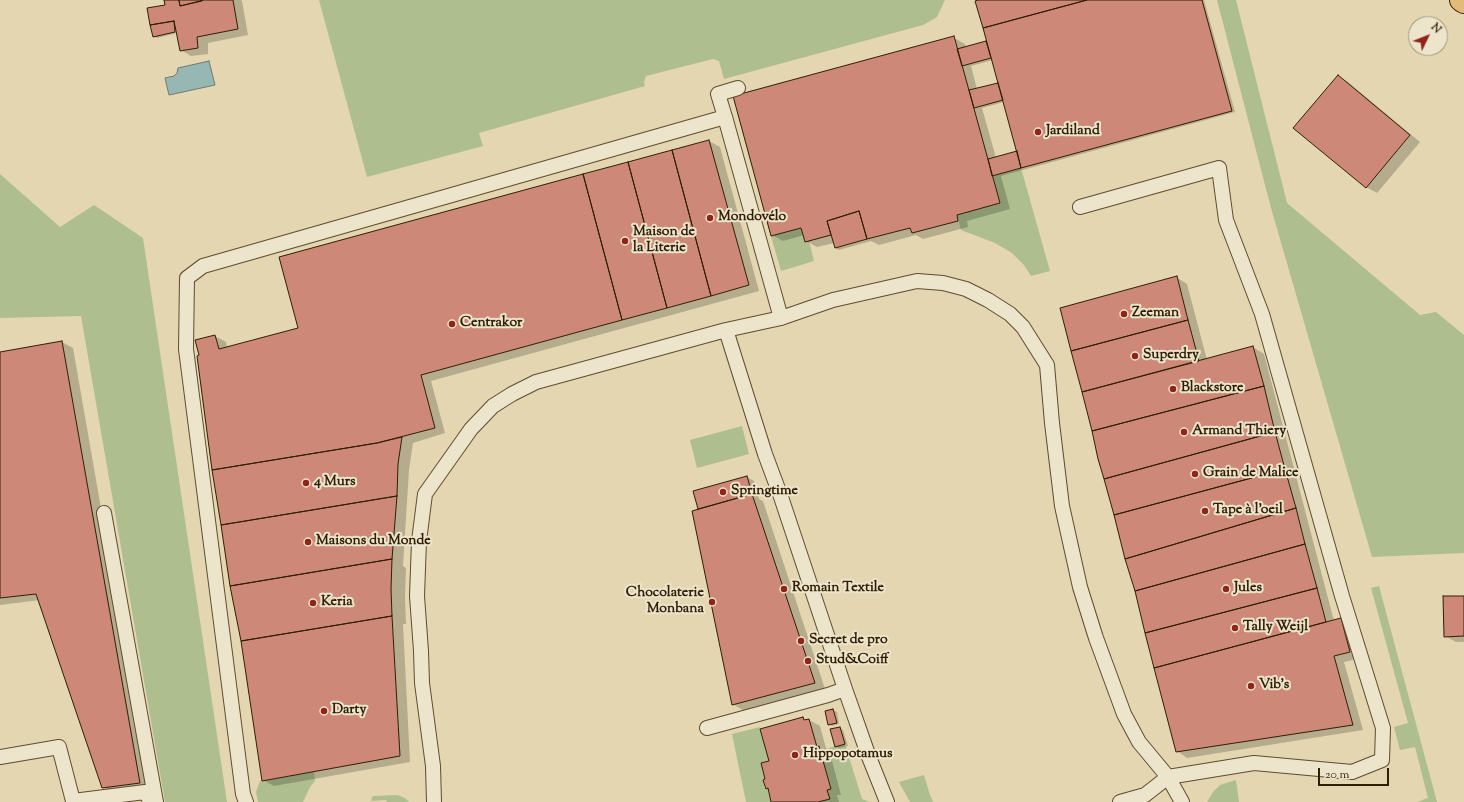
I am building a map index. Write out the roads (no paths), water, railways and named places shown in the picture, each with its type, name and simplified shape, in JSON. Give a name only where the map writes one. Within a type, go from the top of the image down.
[{"type":"lane","points":[[738,88],[718,94],[781,318]]},
{"type":"lane","points":[[246,802],[243,794],[186,349],[187,278],[203,266],[725,117]]},
{"type":"lane","points":[[1080,207],[1219,168],[1226,220],[1262,314],[1342,596],[1383,728],[1382,760],[1352,772],[1254,763],[1168,777],[1145,795],[1120,802]]},
{"type":"lane","points":[[434,802],[433,766],[422,683],[417,596],[419,541],[425,494],[471,429],[493,406],[512,394],[536,382],[726,330],[781,318],[833,300],[917,281],[943,283],[966,289],[988,300],[1010,314],[1023,327],[1047,365],[1052,430],[1062,506],[1080,587],[1096,638],[1124,714],[1139,742],[1168,777],[1182,802]]},
{"type":"lane","points":[[726,330],[765,454],[781,497],[845,689],[871,763],[887,802]]},
{"type":"lane","points":[[104,513],[156,802]]},
{"type":"lane","points":[[707,728],[845,689]]},
{"type":"lane","points":[[0,757],[59,747],[73,801],[145,792],[151,802]]},
{"type":"water","points":[[209,61],[215,85],[169,95],[165,78],[174,76],[177,73],[178,68]]},
{"type":"place","name":"Jardiland","points":[[1038,132]]},
{"type":"place","name":"Mondovélo","points":[[710,218]]},
{"type":"place","name":"Maison de la Literie","points":[[625,241]]},
{"type":"place","name":"Zeeman","points":[[1124,314]]},
{"type":"place","name":"Centrakor","points":[[452,324]]},
{"type":"place","name":"Superdry","points":[[1135,356]]},
{"type":"place","name":"Blackstore","points":[[1173,389]]},
{"type":"place","name":"Armand Thiery","points":[[1184,432]]},
{"type":"place","name":"Grain de Malice","points":[[1195,474]]},
{"type":"place","name":"4 Murs","points":[[306,483]]},
{"type":"place","name":"Springtime","points":[[723,492]]},
{"type":"place","name":"Tape à l'oeil","points":[[1205,511]]},
{"type":"place","name":"Maisons du Monde","points":[[308,542]]},
{"type":"place","name":"Romain Textile","points":[[784,589]]},
{"type":"place","name":"Jules","points":[[1226,589]]},
{"type":"place","name":"Chocolaterie Monbana","points":[[712,602]]},
{"type":"place","name":"Keria","points":[[313,603]]},
{"type":"place","name":"Tally Weijl","points":[[1235,628]]},
{"type":"place","name":"Secret de pro","points":[[801,641]]},
{"type":"place","name":"Stud&Coiff","points":[[808,661]]},
{"type":"place","name":"Vib's","points":[[1251,686]]},
{"type":"place","name":"Darty","points":[[324,711]]},
{"type":"place","name":"Hippopotamus","points":[[795,755]]}]
